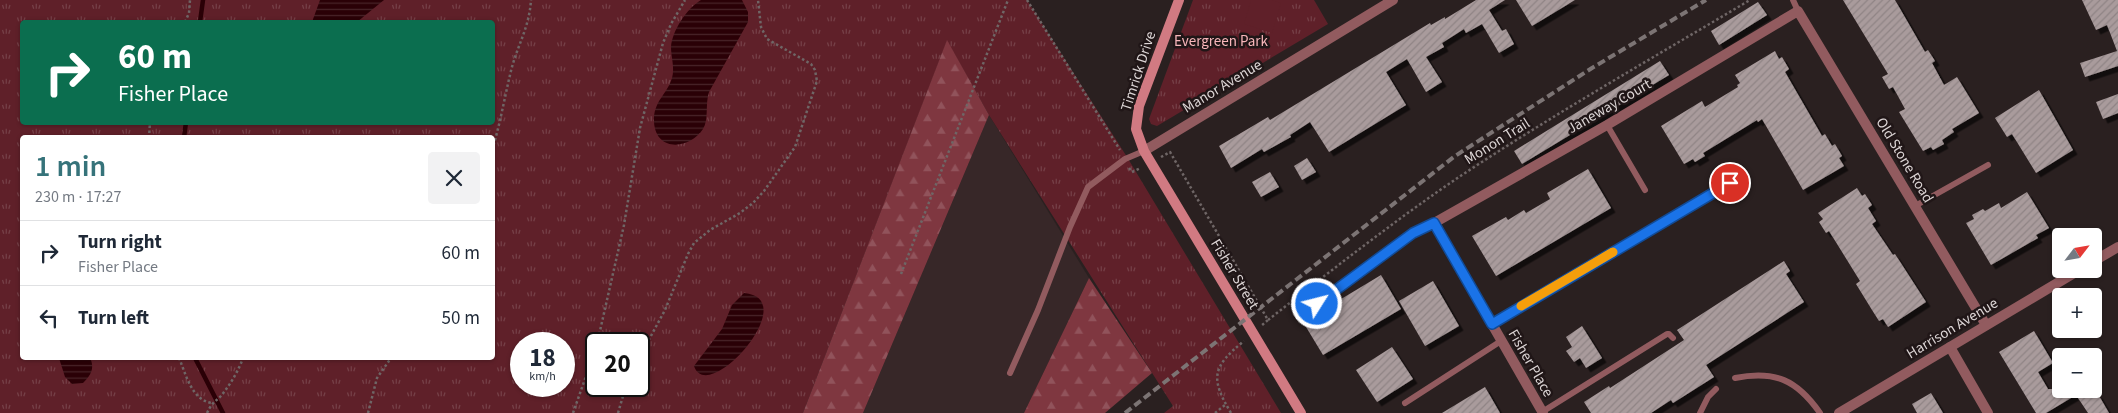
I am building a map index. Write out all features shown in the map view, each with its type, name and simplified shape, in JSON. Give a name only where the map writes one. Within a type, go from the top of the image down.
[{"type":"street","name":"Timrick Drive","points":[[1144,151],[1136,129],[1139,106],[1179,0]]},
{"type":"street","name":"Manor Avenue","points":[[1144,151],[1393,0]]},
{"type":"street","name":"Janeway Court","points":[[1434,223],[1608,125],[1798,11]]},
{"type":"street","name":"Old Stone Road","points":[[1798,11],[1986,325]]},
{"type":"street","name":"Fisher Street","points":[[1144,151],[1301,413]]},
{"type":"street","name":"Fisher Place","points":[[1434,223],[1543,412]]},
{"type":"street","points":[[2102,256],[2118,247]]},
{"type":"street","name":"Harrison Avenue","points":[[1839,413],[2066,278]]},
{"type":"street","points":[[1950,347],[1988,413]]},
{"type":"lane","points":[[1793,0],[1798,11]]},
{"type":"lane","points":[[1608,125],[1644,190]]},
{"type":"lane","points":[[1010,373],[1088,188],[1125,159],[1144,151]]},
{"type":"lane","points":[[1915,206],[1988,165]]},
{"type":"lane","points":[[1492,324],[1730,183]]},
{"type":"lane","points":[[1317,304],[1413,233],[1434,223]]},
{"type":"lane","points":[[1543,412],[1666,334],[1673,338]]},
{"type":"lane","points":[[1405,403],[1502,341]]},
{"type":"lane","points":[[1735,378],[1762,374],[1777,377],[1791,383],[1802,391],[1820,413]]},
{"type":"lane","points":[[1700,413],[1708,397],[1716,389]]},
{"type":"path","points":[[186,20],[189,13],[190,0]]},
{"type":"path","points":[[495,139],[506,98],[510,74],[530,19],[531,0]]},
{"type":"path","points":[[600,332],[624,225],[642,120],[663,43],[671,24],[685,0]]},
{"type":"path","points":[[650,337],[694,243],[710,230],[740,213],[753,203],[764,191],[795,147],[817,81],[812,64],[767,39],[761,26],[758,0]]},
{"type":"path","points":[[901,274],[1008,0]]},
{"type":"path","points":[[1027,0],[1119,149]]},
{"type":"path","name":"Monon Trail","points":[[1261,327],[1378,234],[1462,175],[1750,0]]},
{"type":"path","points":[[1165,155],[1170,152],[1268,320]]},
{"type":"path","points":[[1129,168],[1132,172],[1146,165]]},
{"type":"path","points":[[1231,413],[1218,389],[1217,371],[1227,355],[1248,337]]},
{"type":"path","points":[[180,360],[189,383],[196,394],[204,401],[212,403]]},
{"type":"path","points":[[207,413],[212,403],[223,394],[243,360]]},
{"type":"path","points":[[368,413],[378,378],[390,360]]},
{"type":"path","points":[[573,413],[585,379]]},
{"type":"path","points":[[618,413],[623,397]]},
{"type":"path","points":[[1215,413],[1226,404]]},
{"type":"shaded area","points":[[320,0],[384,0],[359,20],[313,20]]},
{"type":"shaded area","points":[[701,0],[742,0],[748,12],[748,22],[709,92],[706,121],[703,129],[690,141],[674,145],[661,139],[656,132],[654,115],[673,74],[671,47],[674,34],[686,14]]},
{"type":"shaded area","points":[[989,115],[1089,278],[1024,413],[863,413]]},
{"type":"shaded area","points":[[744,293],[760,299],[763,312],[758,329],[747,347],[732,362],[716,373],[703,375],[694,366],[722,329],[732,305]]},
{"type":"shaded area","points":[[60,360],[91,360],[92,368],[83,383],[72,384],[65,377]]},
{"type":"green space","points":[[0,0],[1027,0],[1127,157],[1281,413],[1164,413],[1173,406],[989,115],[947,41],[803,413],[0,413]]},
{"type":"green space","name":"Evergreen Park","points":[[1193,0],[1314,0],[1328,24],[1157,126],[1151,124],[1149,119]]},
{"type":"green space","points":[[1251,0],[1272,0],[1281,3],[1272,33],[1244,24]]},
{"type":"green space","points":[[947,40],[989,115],[863,413],[803,413]]},
{"type":"green space","points":[[1089,278],[1152,373],[1105,413],[1024,413]]},
{"type":"building","points":[[1476,0],[1505,0],[1489,10],[1502,31],[1506,29],[1514,44],[1499,53],[1482,24],[1466,33],[1464,29],[1442,43],[1444,47],[1426,57],[1442,82],[1426,92],[1407,59],[1386,72],[1406,105],[1329,152],[1310,122],[1290,135],[1291,137],[1264,152],[1262,149],[1231,168],[1219,146],[1268,117],[1270,120],[1430,23],[1431,25],[1445,17],[1445,19]]},
{"type":"building","points":[[1516,0],[1575,0],[1532,26]]},
{"type":"building","points":[[1843,0],[1895,0],[1925,52],[1928,50],[1935,61],[1932,63],[1944,85],[1957,77],[1979,113],[1952,129],[1954,132],[1942,140],[1944,144],[1933,150],[1931,147],[1923,151],[1899,112],[1905,109],[1893,87],[1889,89],[1882,77],[1888,74]]},
{"type":"building","points":[[2082,0],[2118,0],[2118,66],[2085,77],[2080,63],[2117,51],[2107,25],[2096,30]]},
{"type":"building","points":[[1758,2],[1767,15],[1719,45],[1711,31]]},
{"type":"building","points":[[1775,51],[1779,59],[1782,57],[1789,69],[1785,72],[1822,136],[1825,134],[1832,146],[1835,144],[1842,156],[1839,158],[1844,166],[1803,190],[1762,119],[1758,122],[1757,120],[1703,153],[1705,156],[1695,162],[1693,159],[1684,164],[1661,126],[1702,101],[1705,107],[1738,87],[1737,85],[1740,83],[1735,75]]},
{"type":"building","points":[[1660,61],[1669,75],[1522,164],[1514,151]]},
{"type":"building","points":[[2039,90],[2073,150],[2036,173],[2012,134],[2007,137],[1995,118]]},
{"type":"building","points":[[2118,94],[2118,113],[2103,119],[2096,102]]},
{"type":"building","points":[[1307,158],[1316,172],[1302,180],[1294,166]]},
{"type":"building","points":[[1588,169],[1611,208],[1496,276],[1472,236],[1506,217],[1508,220],[1524,210],[1526,213],[1550,199],[1547,193]]},
{"type":"building","points":[[1270,172],[1279,187],[1261,197],[1252,182]]},
{"type":"building","points":[[1857,188],[1862,196],[1865,194],[1872,205],[1868,208],[1876,221],[1872,224],[1893,255],[1895,254],[1926,302],[1888,327],[1883,319],[1879,321],[1856,284],[1860,281],[1829,231],[1826,233],[1819,222],[1823,219],[1818,213]]},
{"type":"building","points":[[2027,192],[2049,228],[2036,235],[2038,238],[1991,265],[1966,223],[1974,219],[1972,215],[1983,209],[1985,211],[1999,203],[2001,208]]},
{"type":"building","points":[[1784,261],[1790,271],[1786,274],[1804,302],[1706,365],[1714,377],[1673,403],[1671,400],[1651,413],[1591,413],[1584,402],[1609,386],[1610,388],[1684,340],[1677,330]]},
{"type":"building","points":[[1381,275],[1401,309],[1323,355],[1303,322]]},
{"type":"building","points":[[1433,281],[1459,326],[1425,346],[1399,301]]},
{"type":"building","points":[[1582,326],[1602,358],[1586,368],[1580,358],[1574,362],[1566,351],[1572,347],[1566,337]]},
{"type":"building","points":[[2034,331],[2052,361],[2052,364],[2038,372],[2048,389],[2052,389],[2052,398],[2071,398],[2046,413],[2036,413],[1999,352]]},
{"type":"building","points":[[1392,347],[1413,379],[1377,402],[1356,370]]},
{"type":"building","points":[[1485,387],[1500,413],[1442,413]]},
{"type":"building","points":[[1931,393],[1943,413],[1917,413],[1912,404]]},
{"type":"building","points":[[2078,398],[2100,398],[2109,413],[2088,413]]},
{"type":"waterway","points":[[200,20],[203,0]]},
{"type":"waterway","points":[[184,135],[186,125]]},
{"type":"waterway","points":[[196,360],[223,413]]},
{"type":"railway","points":[[1125,413],[1455,156],[1592,68],[1706,0]]},
{"type":"slow traffic","points":[[1521,306],[1613,252]]},
{"type":"route","points":[[1317,304],[1413,233],[1434,223],[1492,324],[1730,183]]}]
